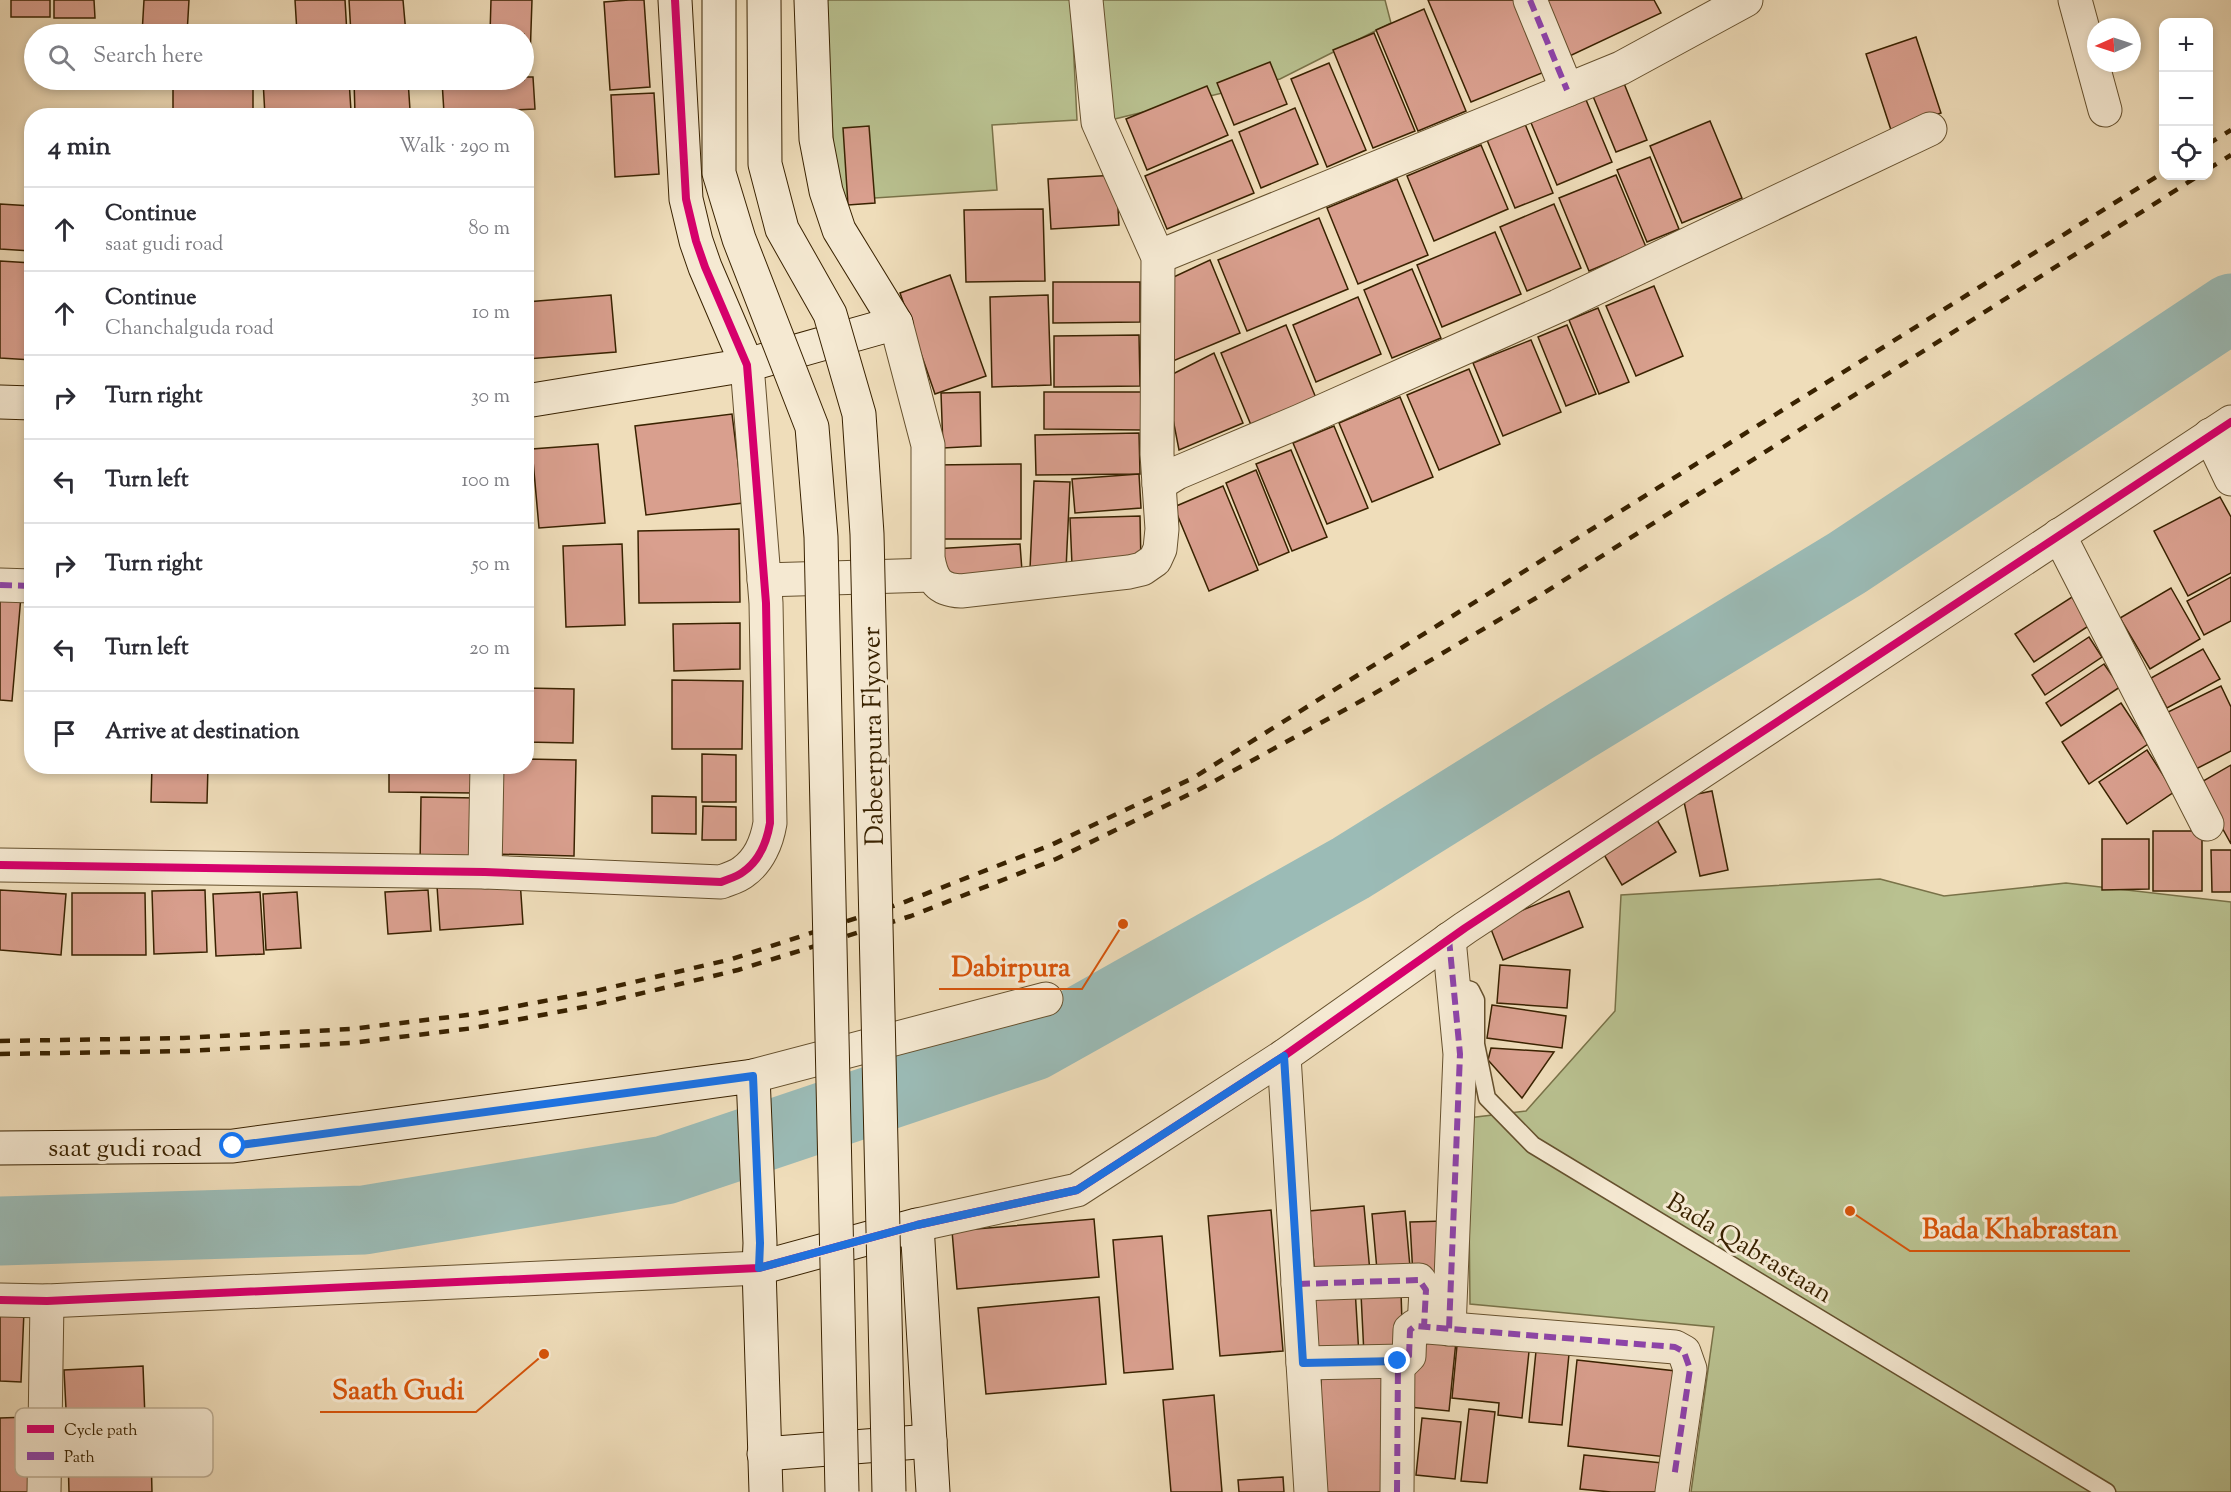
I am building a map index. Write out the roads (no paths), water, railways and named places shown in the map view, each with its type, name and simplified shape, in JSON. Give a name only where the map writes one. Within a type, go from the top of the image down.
[{"type":"street","points":[[0,865],[485,873],[721,882],[743,872],[756,859],[767,839],[770,823],[764,580],[747,365],[705,267],[686,199],[675,0]]},
{"type":"street","name":"Dabeerpura Flyover","points":[[719,0],[719,172],[739,239],[812,427],[821,537],[842,1492]]},
{"type":"street","name":"Dabeerpura Flyover","points":[[764,0],[765,164],[782,229],[830,314],[859,414],[867,534],[889,1492]]},
{"type":"street","points":[[811,0],[816,139],[825,192],[839,230],[896,323],[928,445],[928,558],[931,575],[939,585],[949,591],[1142,569],[1155,560],[1160,549],[1162,529],[1156,454],[1158,257],[1098,122],[1086,0]]},
{"type":"street","points":[[1530,0],[1567,90]]},
{"type":"street","points":[[1158,257],[1621,68],[1746,0]]},
{"type":"street","points":[[2075,0],[2105,110]]},
{"type":"street","points":[[1159,484],[1177,473],[1558,306],[1930,129]]},
{"type":"street","points":[[534,400],[747,365],[896,323]]},
{"type":"street","points":[[0,402],[24,403]]},
{"type":"street","points":[[0,1300],[47,1301],[759,1256],[1077,1190],[1284,1056],[1449,939],[2220,428],[2231,479]]},
{"type":"street","points":[[2059,535],[2207,824]]},
{"type":"street","points":[[764,580],[931,575]]},
{"type":"street","points":[[0,585],[24,586]]},
{"type":"street","points":[[485,873],[487,774]]},
{"type":"street","points":[[1437,1328],[1460,1054],[1449,939]]},
{"type":"street","name":"saat gudi road","points":[[0,1148],[233,1146],[712,1080],[754,1083],[1046,999]]},
{"type":"street","points":[[1284,1056],[1311,1492]]},
{"type":"street","points":[[754,1083],[765,1492]]},
{"type":"street","points":[[917,1225],[933,1492]]},
{"type":"street","points":[[1298,1284],[1419,1280],[1426,1290],[1437,1328]]},
{"type":"street","points":[[45,1408],[47,1301]]},
{"type":"street","points":[[1303,1363],[1404,1361],[1409,1356],[1410,1330],[1415,1326],[1675,1347],[1683,1352],[1690,1369],[1672,1492]]},
{"type":"street","points":[[1397,1492],[1398,1361]]},
{"type":"street","points":[[764,1454],[930,1441]]},
{"type":"street","points":[[44,1477],[44,1492]]},
{"type":"lane","name":"Bada Qabrastaan","points":[[1454,985],[1471,990],[1476,1000],[1476,1044],[1487,1098],[1533,1145],[2107,1492]]},
{"type":"waterway","points":[[0,1231],[364,1220],[665,1170],[1034,1046],[1351,868],[1847,563],[2231,308]]},
{"type":"railway","points":[[2213,141],[2231,130]]},
{"type":"railway","points":[[2213,166],[2231,155]]},
{"type":"railway","points":[[0,1041],[183,1038],[351,1029],[475,1014],[587,993],[732,959],[902,903],[1051,845],[1193,778],[2159,175]]},
{"type":"railway","points":[[0,1054],[185,1051],[351,1043],[474,1028],[589,1006],[738,970],[911,916],[1056,859],[1200,789],[1370,696],[1536,598],[2192,180]]},
{"type":"place","name":"Dabirpura","points":[[1123,924]]},
{"type":"place","name":"Bada Khabrastan","points":[[1850,1211]]},
{"type":"place","name":"Saath Gudi","points":[[544,1354]]}]
